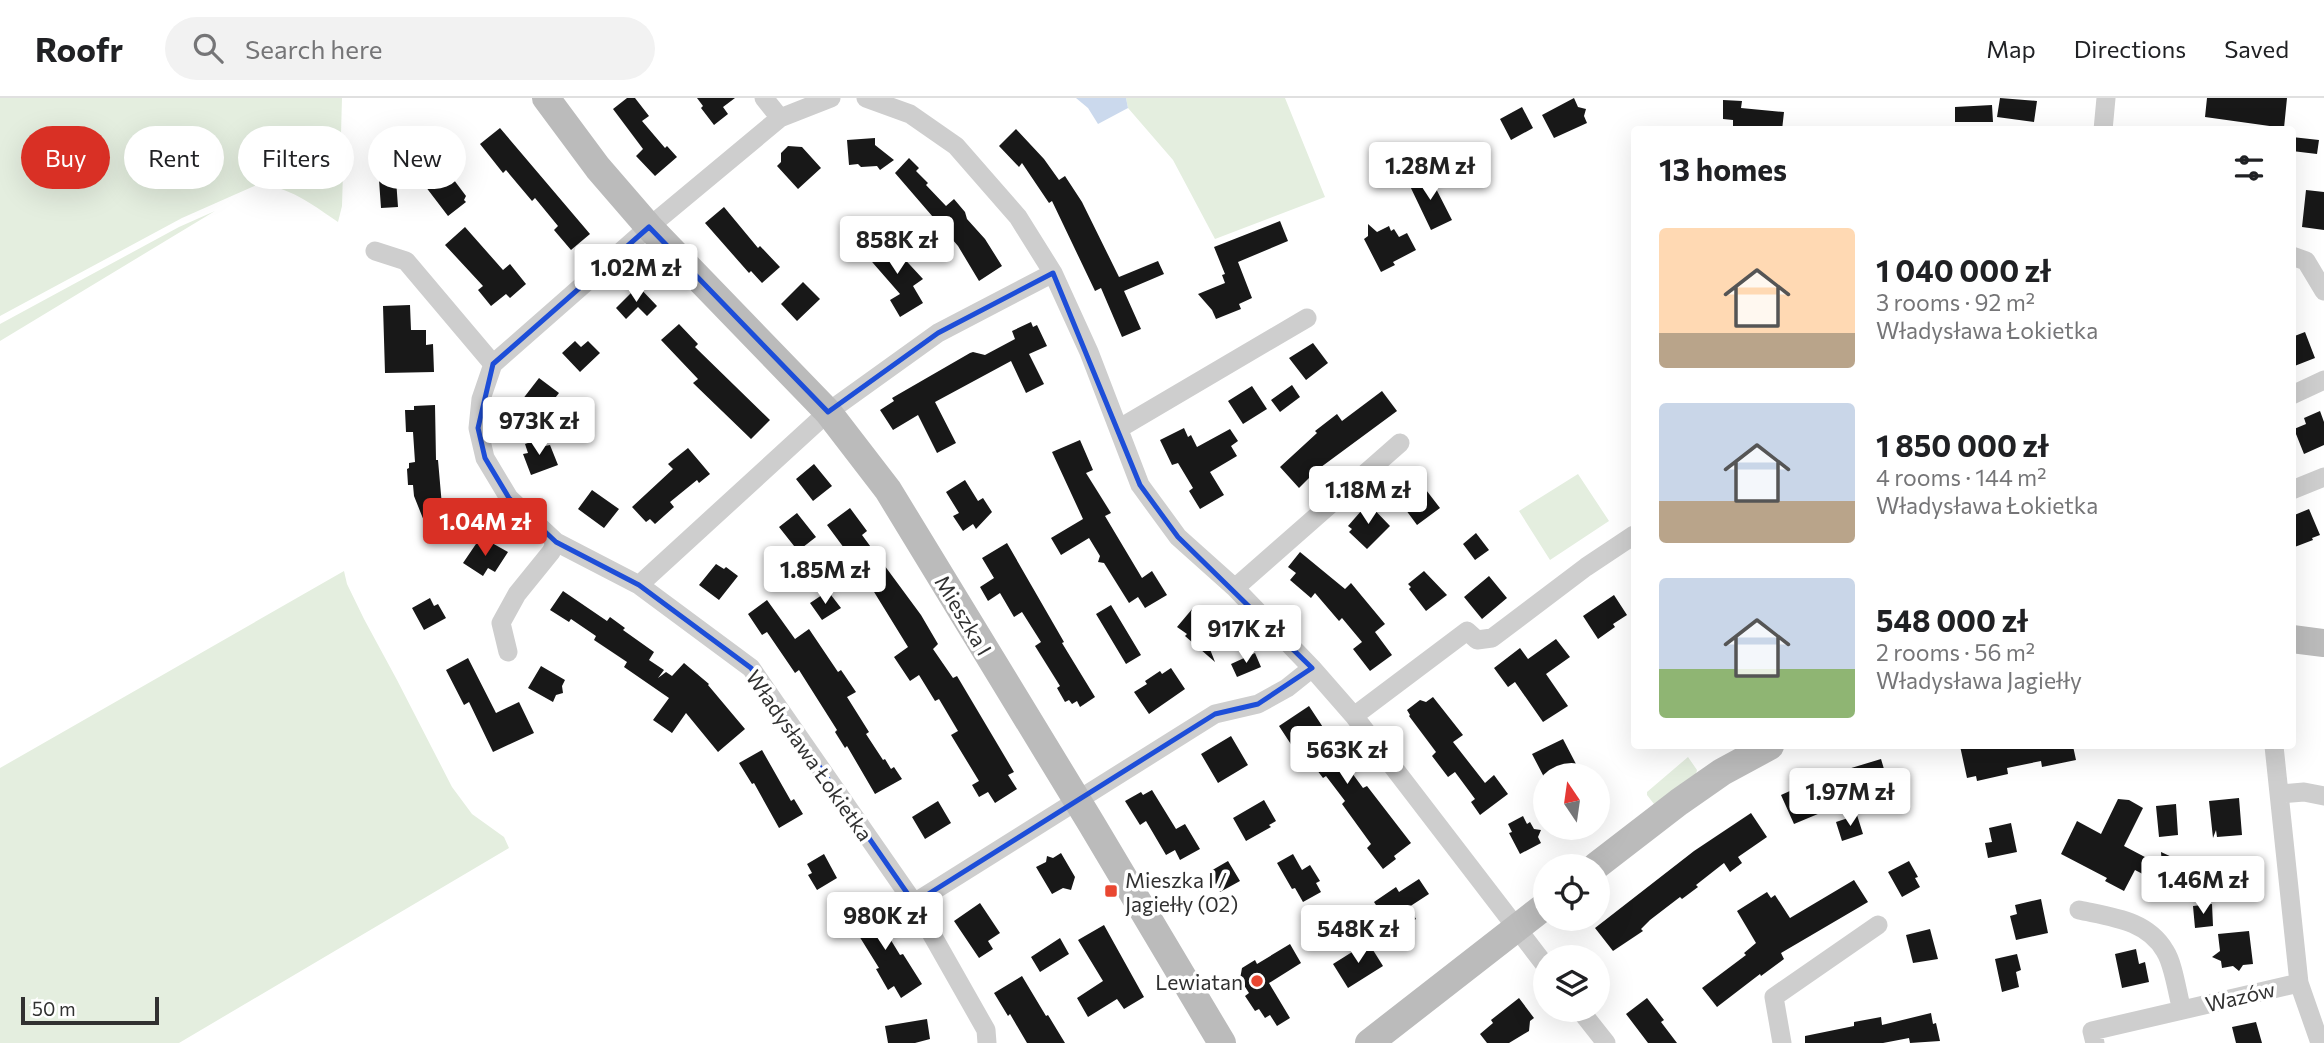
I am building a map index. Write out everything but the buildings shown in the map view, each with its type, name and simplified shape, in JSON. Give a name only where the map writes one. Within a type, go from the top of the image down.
[{"type":"street","name":"Mieszka I","points":[[546,98],[598,168],[649,227],[828,412],[888,490],[1222,1043]]},
{"type":"street","points":[[764,98],[780,118]]},
{"type":"street","points":[[375,250],[406,261],[493,364],[649,227],[780,118],[831,98]]},
{"type":"street","points":[[866,98],[910,114],[956,146],[1018,217],[1054,273],[1120,428],[1140,485],[1178,537],[1235,588],[1354,716],[1533,950]]},
{"type":"street","points":[[2103,126],[2106,98]]},
{"type":"street","points":[[2296,258],[2306,261],[2324,291]]},
{"type":"street","points":[[639,585],[828,412],[938,333],[1054,273]]},
{"type":"street","points":[[1120,428],[1307,318]]},
{"type":"street","name":"Władysława Łokietka","points":[[493,364],[478,414],[480,443],[485,458],[509,498],[556,542],[639,585],[751,668],[914,903],[986,1030],[987,1043]]},
{"type":"street","points":[[2296,394],[2324,380]]},
{"type":"street","points":[[1235,588],[1400,443]]},
{"type":"street","points":[[2296,488],[2324,477]]},
{"type":"street","points":[[1354,716],[1467,631],[1477,640],[1492,638],[1631,537]]},
{"type":"street","points":[[509,652],[500,623],[517,594],[556,542]]},
{"type":"street","points":[[2296,640],[2324,643]]},
{"type":"street","points":[[914,903],[1214,714],[1258,704],[1287,688],[1312,668]]},
{"type":"street","points":[[1610,855],[1721,772],[1764,749]]},
{"type":"street","points":[[2274,749],[2299,983],[2320,1043]]},
{"type":"street","points":[[2280,794],[2304,792],[2324,796]]},
{"type":"street","name":"Wazów","points":[[2079,910],[2128,921],[2151,933],[2167,953],[2182,1010]]},
{"type":"street","points":[[1369,1043],[1533,916]]},
{"type":"street","points":[[1782,1043],[1774,997],[1878,925]]},
{"type":"street","name":"Wazów","points":[[2095,1043],[2092,1031],[2299,983]]},
{"type":"street","points":[[1589,1022],[1606,1043]]},
{"type":"highlighted area","points":[[649,227],[828,412],[938,333],[1053,273],[1140,485],[1178,537],[1312,668],[1258,704],[1215,714],[914,903],[751,668],[639,585],[556,542],[509,498],[485,458],[478,428],[493,364]]},
{"type":"green space","points":[[0,98],[342,98],[341,126],[238,126],[238,189],[248,189],[182,218],[0,316]]},
{"type":"green space","points":[[1126,98],[1285,98],[1325,197],[1215,239],[1173,160],[1128,108]]},
{"type":"green space","points":[[280,189],[342,189],[338,222],[313,205]]},
{"type":"green space","points":[[215,211],[0,341],[0,324],[179,227]]},
{"type":"green space","points":[[1578,474],[1609,521],[1550,560],[1519,511]]},
{"type":"green space","points":[[344,571],[347,584],[364,619],[452,787],[472,814],[504,837],[509,848],[179,1043],[0,1043],[0,768]]},
{"type":"green space","points":[[1688,757],[1697,770],[1696,774],[1654,804],[1647,792]]},
{"type":"water","points":[[1076,98],[1126,98],[1128,108],[1098,124],[1088,108]]},
{"type":"place","name":"Mieszka I / Jagiełły (02)","points":[[1111,891]]},
{"type":"place","name":"Lewiatan","points":[[1257,981]]}]
